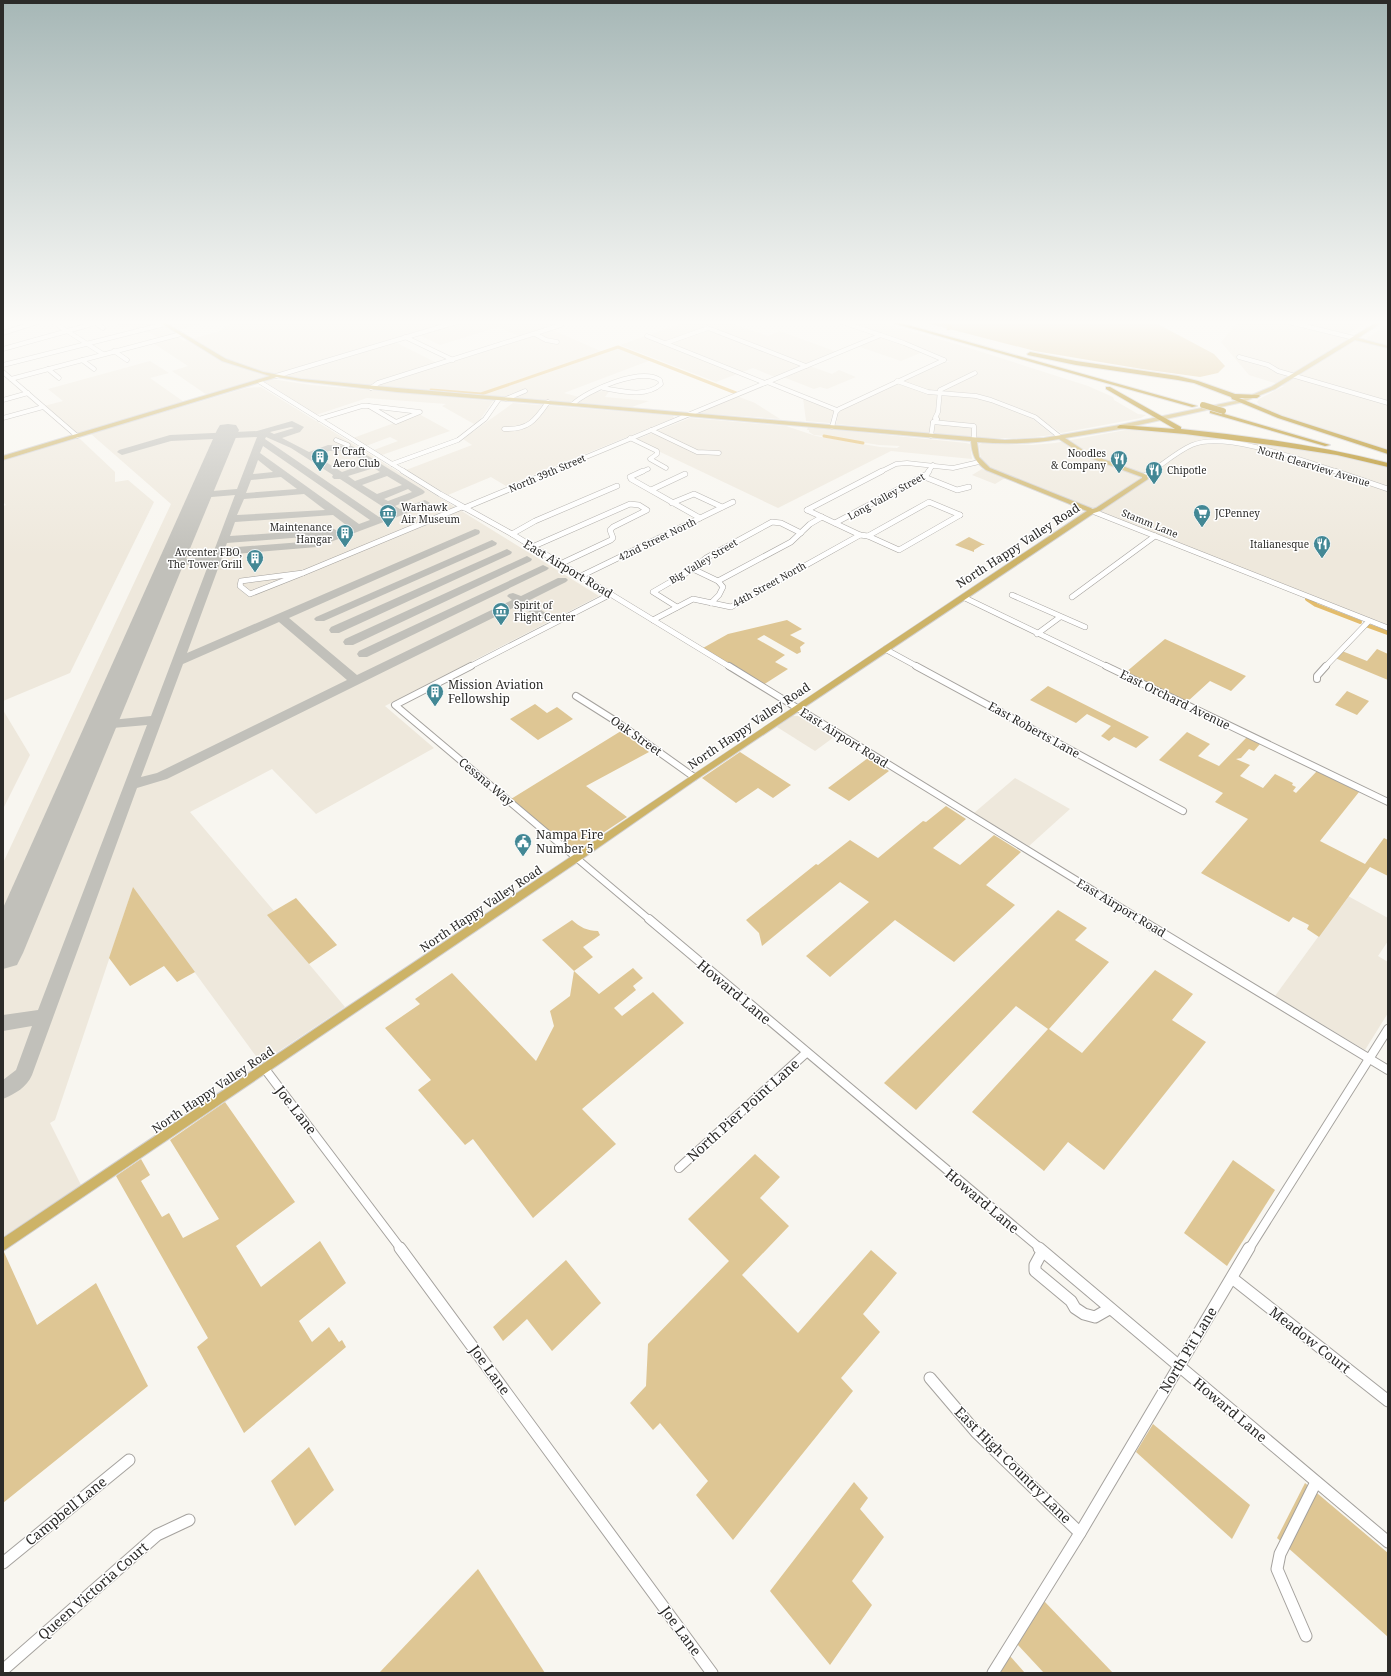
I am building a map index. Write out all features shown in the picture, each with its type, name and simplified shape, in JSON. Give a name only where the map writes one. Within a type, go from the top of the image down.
[{"type":"highway","points":[[1131,400],[1179,428],[1193,432]]},
{"type":"highway","points":[[1173,400],[1388,464]]},
{"type":"highway","points":[[1186,400],[1335,443]]},
{"type":"highway","points":[[1255,400],[1254,403],[1266,412]]},
{"type":"highway","points":[[1241,401],[1266,412],[1388,452]]},
{"type":"highway","points":[[1142,407],[1149,413],[1149,415],[1142,422]]},
{"type":"highway","points":[[1120,427],[1151,427],[1193,432],[1333,452],[1388,464]]},
{"type":"highway","points":[[1343,445],[1388,458]]},
{"type":"main road","points":[[3,458],[195,400]]},
{"type":"main road","points":[[510,400],[573,404],[974,440],[1020,441],[1060,438],[1120,427],[1241,401]]},
{"type":"main road","points":[[1060,438],[1087,455],[1146,476]]},
{"type":"main road","points":[[974,440],[976,458],[979,462]]},
{"type":"main road","name":"Stamm Lane","points":[[979,462],[988,469],[1092,511]]},
{"type":"main road","points":[[1128,470],[1132,476],[1132,482]]},
{"type":"main road","name":"North Happy Valley Road","points":[[1092,511],[1093,508],[1132,482],[1146,476]]},
{"type":"main road","name":"North Happy Valley Road","points":[[3,1245],[576,859],[694,777],[1092,511],[1104,506],[1145,479],[1146,476]]},
{"type":"street","points":[[36,400],[77,436]]},
{"type":"street","name":"East Airport Road","points":[[289,400],[463,507],[512,534],[581,576],[1063,873],[1388,1070]]},
{"type":"street","points":[[392,464],[458,440],[485,419],[498,400]]},
{"type":"street","points":[[573,404],[578,400]]},
{"type":"street","name":"North 39th Street","points":[[303,573],[723,400]]},
{"type":"street","points":[[812,400],[837,410],[857,400]]},
{"type":"street","points":[[931,436],[935,421],[939,418],[939,400]]},
{"type":"street","points":[[991,400],[1035,417],[1060,438]]},
{"type":"street","points":[[504,429],[515,430],[532,424],[548,402]]},
{"type":"street","points":[[3,418],[43,406]]},
{"type":"street","points":[[319,419],[362,406],[368,406],[419,411],[420,412],[396,422],[368,406]]},
{"type":"street","points":[[832,427],[837,410]]},
{"type":"street","points":[[935,421],[974,426],[974,440]]},
{"type":"street","points":[[651,430],[697,452],[719,453]]},
{"type":"street","points":[[630,438],[657,451],[657,454],[650,459],[666,468]]},
{"type":"street","points":[[336,440],[348,445]]},
{"type":"street","name":"North Clearview Avenue","points":[[1192,445],[1208,442],[1222,442],[1271,450],[1388,489]]},
{"type":"street","name":"North Happy Valley Road","points":[[1146,476],[1192,445]]},
{"type":"street","points":[[868,536],[929,502],[960,515],[899,550],[868,536],[860,535],[807,510],[896,464],[907,463],[953,468],[979,462]]},
{"type":"street","name":"Long Valley Street","points":[[835,523],[922,476],[932,468],[933,465]]},
{"type":"street","points":[[648,469],[630,477],[631,479],[700,518]]},
{"type":"street","points":[[651,490],[685,474]]},
{"type":"street","points":[[922,476],[956,490],[969,487]]},
{"type":"street","points":[[512,534],[535,521],[617,486]]},
{"type":"street","points":[[672,503],[694,494],[722,507]]},
{"type":"street","name":"42nd Street North","points":[[581,576],[733,502]]},
{"type":"street","points":[[532,547],[630,504],[642,506],[647,510],[613,527],[610,530],[613,538],[611,540],[560,564]]},
{"type":"street","name":"Stamm Lane","points":[[1092,511],[1388,628]]},
{"type":"street","points":[[718,581],[791,542],[810,524],[822,517]]},
{"type":"street","name":"Big Valley Street","points":[[677,607],[653,592],[693,569],[706,558],[772,522],[781,523],[800,533]]},
{"type":"street","name":"44th Street North","points":[[653,620],[693,599],[731,607],[860,535]]},
{"type":"street","points":[[1072,597],[1155,536]]},
{"type":"street","points":[[693,569],[718,581],[723,587],[722,591],[711,603]]},
{"type":"street","points":[[303,573],[250,594],[240,586],[241,581],[303,573]]},
{"type":"street","name":"Cessna Way","points":[[576,859],[395,705],[610,594]]},
{"type":"street","points":[[1012,595],[1084,627]]},
{"type":"street","name":"East Orchard Avenue","points":[[963,597],[1388,802]]},
{"type":"street","points":[[1037,634],[1060,616]]},
{"type":"street","points":[[1317,679],[1317,676],[1369,621]]},
{"type":"street","name":"East Roberts Lane","points":[[885,649],[1183,810]]},
{"type":"street","name":"Oak Street","points":[[576,696],[694,777]]},
{"type":"street","name":"Howard Lane","points":[[576,859],[1109,1309],[1388,1542]]},
{"type":"street","name":"North Pit Lane","points":[[993,1673],[1080,1533],[1178,1366],[1388,1029]]},
{"type":"street","name":"North Pier Point Lane","points":[[679,1168],[806,1053]]},
{"type":"street","name":"Joe Lane","points":[[264,1069],[397,1244],[712,1673]]},
{"type":"street","points":[[1042,1252],[1035,1265],[1035,1271],[1070,1301],[1075,1308],[1084,1314],[1095,1317],[1109,1309]]},
{"type":"street","name":"Meadow Court","points":[[1232,1278],[1388,1401]]},
{"type":"street","name":"East High Country Lane","points":[[930,1378],[976,1432],[1080,1533]]},
{"type":"street","name":"Campbell Lane","points":[[3,1563],[129,1460]]},
{"type":"street","points":[[1306,1636],[1277,1569],[1280,1554],[1316,1482]]},
{"type":"street","name":"Queen Victoria Court","points":[[3,1670],[157,1535],[189,1520]]},
{"type":"shaded area","points":[[62,400],[181,400],[184,402],[77,435],[44,406],[63,401]]},
{"type":"shaded area","points":[[205,400],[282,400],[599,596],[385,706],[434,748],[316,814],[272,769],[190,812],[274,911],[268,915],[345,1007],[261,1063],[133,888],[55,1120],[50,1123],[81,1185],[3,1237],[3,863],[171,504],[91,434]]},
{"type":"shaded area","points":[[293,400],[360,400],[316,415]]},
{"type":"shaded area","points":[[396,400],[493,401],[479,421],[474,424],[442,406],[446,404]]},
{"type":"shaded area","points":[[545,400],[649,401],[632,407]]},
{"type":"shaded area","points":[[727,400],[748,400],[755,403],[780,419],[697,413]]},
{"type":"shaded area","points":[[803,400],[809,400],[834,410],[830,423],[806,421]]},
{"type":"shaded area","points":[[862,400],[987,400],[1029,416],[1053,435],[1025,438],[983,438],[836,424],[839,411]]},
{"type":"shaded area","points":[[995,400],[1114,400],[1138,414],[1146,415],[1141,418],[1061,433],[1033,414]]},
{"type":"shaded area","points":[[1258,400],[1388,400],[1388,449],[1272,412],[1260,406],[1257,402]]},
{"type":"shaded area","points":[[513,403],[643,413],[673,416],[674,418],[506,486],[491,477],[448,495],[406,470],[472,445],[463,439]]},
{"type":"shaded area","points":[[419,414],[450,431],[382,455],[374,450],[398,441],[390,437],[366,446],[353,438]]},
{"type":"shaded area","points":[[690,418],[786,426],[816,436],[880,447],[897,448],[900,446],[879,445],[814,435],[807,430],[808,427],[966,443],[970,444],[972,459],[891,451],[778,508],[635,440]]},
{"type":"shaded area","points":[[1131,429],[1163,430],[1294,448],[1388,468],[1388,625],[995,471],[981,460],[979,445],[982,443],[1032,445],[1055,443]]},
{"type":"shaded area","points":[[79,438],[115,472],[115,482],[128,480],[154,502],[70,673],[3,701],[3,506],[6,505],[3,502],[3,461]]},
{"type":"shaded area","points":[[982,469],[1005,478],[995,484],[972,475]]},
{"type":"shaded area","points":[[969,537],[985,545],[982,545],[974,550],[974,552],[955,545]]},
{"type":"shaded area","points":[[787,620],[802,629],[790,635],[805,643],[800,647],[801,652],[797,654],[764,635],[757,639],[785,655],[775,662],[788,669],[763,685],[703,648],[728,634]]},
{"type":"shaded area","points":[[1165,639],[1246,676],[1231,691],[1210,681],[1187,702],[1125,673]]},
{"type":"shaded area","points":[[1377,649],[1388,654],[1388,680],[1335,658],[1342,651],[1367,661]]},
{"type":"shaded area","points":[[1048,686],[1149,737],[1136,748],[1114,737],[1109,741],[1101,736],[1111,726],[1087,714],[1076,723],[1030,700]]},
{"type":"shaded area","points":[[1347,691],[1369,701],[1357,715],[1335,705]]},
{"type":"shaded area","points":[[535,704],[547,713],[557,707],[573,719],[538,740],[510,719]]},
{"type":"shaded area","points":[[3,710],[30,755],[3,809]]},
{"type":"shaded area","points":[[792,716],[800,716],[834,737],[815,751],[777,727]]},
{"type":"shaded area","points":[[621,731],[649,752],[586,786],[627,817],[574,852],[511,799]]},
{"type":"shaded area","points":[[1187,732],[1210,744],[1198,756],[1219,766],[1247,737],[1260,744],[1254,751],[1249,749],[1241,758],[1236,759],[1250,765],[1240,776],[1263,788],[1275,774],[1293,783],[1292,785],[1296,787],[1293,791],[1296,793],[1317,771],[1359,792],[1320,841],[1365,864],[1384,838],[1388,840],[1388,876],[1370,867],[1319,937],[1307,929],[1309,925],[1293,917],[1289,922],[1201,873],[1248,819],[1215,802],[1223,793],[1159,760]]},
{"type":"shaded area","points":[[740,752],[791,785],[773,798],[758,788],[736,803],[702,778]]},
{"type":"shaded area","points":[[868,758],[889,771],[849,801],[828,788]]},
{"type":"shaded area","points":[[1015,778],[1070,809],[1029,846],[974,813]]},
{"type":"shaded area","points":[[946,806],[966,819],[933,848],[960,865],[994,835],[1021,852],[986,885],[1015,905],[954,962],[895,920],[830,977],[806,956],[869,902],[840,882],[762,946],[759,933],[746,920],[816,864],[818,865],[850,840],[878,858],[923,821],[926,822]]},
{"type":"shaded area","points":[[133,887],[195,972],[177,982],[164,966],[130,986],[109,958]]},
{"type":"shaded area","points":[[1348,896],[1388,918],[1388,941],[1378,956],[1388,962],[1388,1013],[1365,1050],[1275,996]]},
{"type":"shaded area","points":[[296,898],[337,945],[309,964],[267,915]]},
{"type":"shaded area","points":[[1058,910],[1087,928],[1075,940],[1109,962],[1049,1029],[1082,1053],[1155,970],[1193,994],[1172,1020],[1206,1042],[1104,1170],[1068,1142],[1044,1171],[972,1112],[1048,1029],[1016,1006],[916,1110],[884,1083]]},
{"type":"shaded area","points":[[572,920],[584,928],[598,931],[600,935],[583,947],[593,957],[574,971],[542,940]]},
{"type":"shaded area","points":[[633,968],[643,978],[633,986],[636,990],[614,1008],[622,1016],[653,992],[684,1023],[582,1109],[616,1144],[533,1218],[473,1139],[465,1145],[418,1090],[431,1080],[385,1028],[420,1004],[415,999],[452,973],[536,1061],[554,1026],[550,1011],[570,996],[574,971],[599,994]]},
{"type":"shaded area","points":[[225,1102],[295,1202],[236,1246],[261,1287],[320,1241],[346,1283],[299,1321],[312,1342],[329,1327],[339,1342],[342,1340],[346,1347],[244,1433],[197,1347],[208,1338],[116,1176],[141,1159],[150,1175],[141,1181],[162,1217],[169,1213],[183,1238],[219,1219],[170,1140]]},
{"type":"shaded area","points":[[755,1154],[780,1177],[760,1198],[789,1226],[742,1275],[798,1333],[871,1250],[897,1273],[863,1314],[880,1332],[841,1378],[853,1391],[733,1540],[696,1495],[708,1481],[660,1423],[653,1430],[630,1403],[646,1386],[648,1344],[729,1261],[688,1219]]},
{"type":"shaded area","points":[[1233,1160],[1275,1190],[1227,1266],[1184,1233]]},
{"type":"shaded area","points":[[4,1252],[37,1325],[96,1283],[148,1386],[3,1503]]},
{"type":"shaded area","points":[[566,1260],[601,1303],[552,1351],[527,1319],[503,1341],[493,1327]]},
{"type":"shaded area","points":[[1153,1424],[1250,1505],[1232,1539],[1136,1452]]},
{"type":"shaded area","points":[[309,1447],[334,1490],[295,1526],[271,1481]]},
{"type":"shaded area","points":[[854,1482],[868,1498],[860,1509],[884,1537],[852,1581],[872,1605],[830,1665],[770,1591]]},
{"type":"shaded area","points":[[1305,1483],[1388,1553],[1388,1637],[1277,1538]]},
{"type":"shaded area","points":[[478,1569],[545,1673],[379,1673]]},
{"type":"shaded area","points":[[1044,1601],[1113,1673],[1044,1673],[1017,1644]]},
{"type":"shaded area","points":[[1010,1656],[1025,1673],[1000,1673]]},
{"type":"waterway","points":[[824,436],[863,443]]},
{"type":"waterway","points":[[1307,599],[1316,605],[1360,622]]},
{"type":"waterway","points":[[1366,625],[1388,633]]},
{"type":"taxiway","points":[[261,432],[292,424],[300,427],[297,430],[275,437]]},
{"type":"taxiway","points":[[122,452],[170,438],[256,433]]},
{"type":"taxiway","points":[[256,433],[262,436],[260,440]]},
{"type":"taxiway","points":[[256,433],[264,433],[294,446],[341,476]]},
{"type":"taxiway","points":[[255,454],[260,440]]},
{"type":"taxiway","points":[[260,440],[377,520]]},
{"type":"taxiway","points":[[309,455],[328,448],[349,448],[375,464]]},
{"type":"taxiway","points":[[223,540],[255,454]]},
{"type":"taxiway","points":[[255,454],[283,474]]},
{"type":"taxiway","points":[[341,476],[375,464]]},
{"type":"taxiway","points":[[375,464],[388,472]]},
{"type":"taxiway","points":[[355,484],[388,472]]},
{"type":"taxiway","points":[[388,472],[409,485]]},
{"type":"taxiway","points":[[247,477],[283,474]]},
{"type":"taxiway","points":[[283,474],[306,491]]},
{"type":"taxiway","points":[[337,477],[341,476]]},
{"type":"taxiway","points":[[341,476],[398,512]]},
{"type":"taxiway","points":[[377,498],[409,485]]},
{"type":"taxiway","points":[[388,505],[420,492],[409,485]]},
{"type":"taxiway","points":[[240,496],[306,491]]},
{"type":"taxiway","points":[[306,491],[335,512]]},
{"type":"taxiway","points":[[200,495],[241,492]]},
{"type":"taxiway","points":[[219,552],[317,544],[425,503]]},
{"type":"taxiway","points":[[231,519],[335,512]]},
{"type":"taxiway","points":[[335,512],[357,528]]},
{"type":"taxiway","points":[[223,540],[334,532]]},
{"type":"taxiway","points":[[178,662],[475,532]]},
{"type":"taxiway","points":[[216,559],[223,540]]},
{"type":"taxiway","points":[[320,619],[492,543]]},
{"type":"taxiway","points":[[335,630],[507,552]]},
{"type":"taxiway","points":[[171,563],[216,559]]},
{"type":"taxiway","points":[[178,662],[216,559]]},
{"type":"taxiway","points":[[349,642],[527,559]]},
{"type":"taxiway","points":[[363,654],[543,568]]},
{"type":"taxiway","points":[[520,601],[562,580]]},
{"type":"taxiway","points":[[513,596],[520,601]]},
{"type":"taxiway","points":[[356,681],[520,601]]},
{"type":"taxiway","points":[[520,601],[543,616]]},
{"type":"taxiway","points":[[281,617],[356,681]]},
{"type":"taxiway","points":[[156,720],[178,662]]},
{"type":"taxiway","points":[[132,785],[162,776],[356,681]]},
{"type":"taxiway","points":[[101,725],[156,720]]},
{"type":"taxiway","points":[[132,785],[156,720]]},
{"type":"taxiway","points":[[3,1090],[15,1083],[23,1075],[132,785]]},
{"type":"taxiway","points":[[3,1023],[44,1017]]},
{"type":"runway","points":[[3,953],[228,430]]},
{"type":"place","name":"T Craft Aero Club","points":[[320,472]]},
{"type":"place","name":"Noodles & Company","points":[[1119,474]]},
{"type":"place","name":"Chipotle","points":[[1154,485]]},
{"type":"place","name":"Warhawk Air Museum","points":[[388,528]]},
{"type":"place","name":"JCPenney","points":[[1202,528]]},
{"type":"place","name":"Maintenance Hangar","points":[[345,548]]},
{"type":"place","name":"Italianesque","points":[[1322,559]]},
{"type":"place","name":"Avcenter FBO, The Tower Grill","points":[[255,573]]},
{"type":"place","name":"Spirit of Flight Center","points":[[501,626]]},
{"type":"place","name":"Mission Aviation Fellowship","points":[[435,707]]},
{"type":"place","name":"Nampa Fire Number 5","points":[[523,857]]}]
